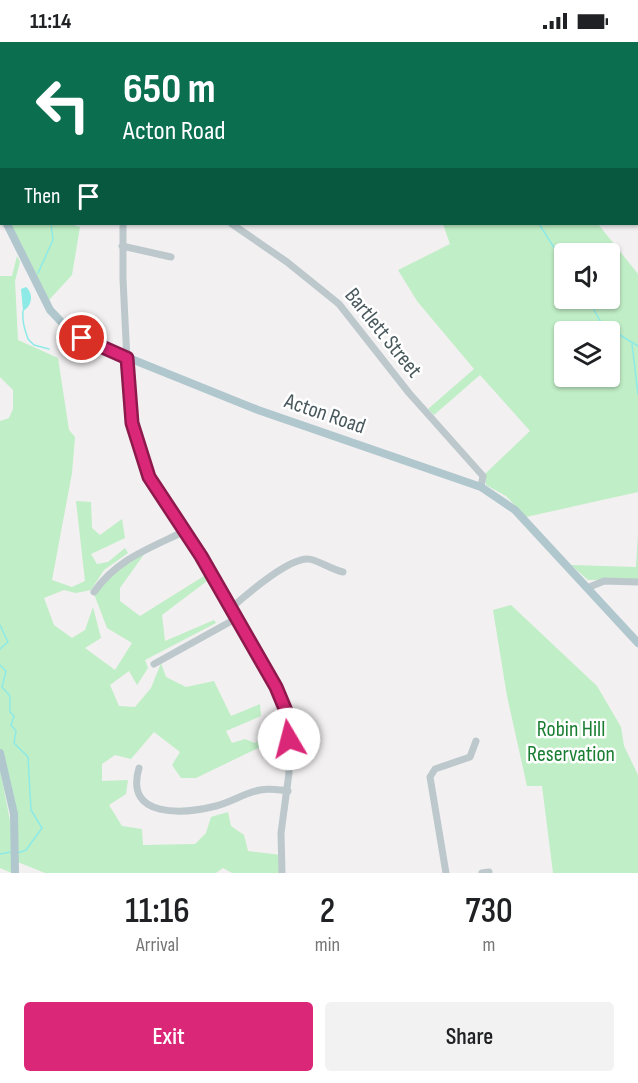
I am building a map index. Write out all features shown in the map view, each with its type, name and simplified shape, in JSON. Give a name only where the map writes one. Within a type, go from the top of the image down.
[{"type":"main road","name":"Acton Road","points":[[7,225],[18,249],[58,320],[82,338],[268,413],[481,487],[515,510],[638,643]]},
{"type":"main road","points":[[0,753],[11,796],[15,873]]},
{"type":"street","points":[[123,225],[127,358],[132,423],[143,462],[149,477],[185,531],[237,618],[276,687],[286,711],[289,739],[288,791],[281,833],[282,873]]},
{"type":"street","name":"Bartlett Street","points":[[233,225],[288,262],[339,304],[403,385],[483,476],[481,487]]},
{"type":"street","points":[[122,246],[171,257]]},
{"type":"street","points":[[94,592],[114,567],[145,548],[185,531]]},
{"type":"street","points":[[231,608],[262,581],[304,559],[312,559],[328,569],[343,572]]},
{"type":"street","points":[[587,588],[604,581],[638,582]]},
{"type":"street","points":[[154,664],[237,618]]},
{"type":"street","points":[[446,873],[430,777],[435,769],[470,757],[476,741]]},
{"type":"street","points":[[139,768],[135,782],[136,792],[143,802],[156,809],[215,806],[263,789],[288,791]]},
{"type":"green space","points":[[12,225],[73,225],[80,227],[72,275],[49,300]]},
{"type":"green space","points":[[443,225],[599,225],[613,243],[554,243],[554,309],[620,309],[620,252],[638,274],[638,492],[526,517],[506,496],[486,485],[485,474],[530,431],[480,375],[434,415],[428,409],[474,369],[417,301],[398,270],[450,244]]},
{"type":"green space","points":[[17,256],[20,262],[15,281],[18,340],[58,358],[69,430],[75,437],[72,473],[52,580],[72,587],[85,581],[76,501],[91,502],[92,528],[100,535],[122,519],[125,538],[91,554],[97,564],[108,562],[125,548],[128,553],[104,570],[91,590],[76,593],[64,590],[44,598],[54,625],[72,638],[85,630],[93,607],[101,638],[85,648],[115,670],[132,643],[107,628],[94,594],[114,568],[145,553],[120,588],[120,601],[140,616],[204,576],[207,581],[162,615],[165,641],[214,620],[216,623],[145,660],[148,668],[137,685],[129,671],[110,685],[119,706],[135,707],[151,688],[161,663],[166,677],[186,687],[214,681],[231,716],[260,704],[261,716],[226,731],[232,743],[245,739],[255,743],[279,725],[279,734],[258,748],[196,778],[181,778],[172,765],[180,752],[154,732],[131,759],[115,755],[102,764],[102,781],[128,780],[126,794],[109,805],[122,826],[142,829],[143,845],[195,844],[206,833],[211,817],[228,812],[231,826],[244,835],[248,851],[281,855],[282,873],[232,873],[223,868],[216,873],[45,873],[15,861],[15,839],[0,753],[0,421],[9,418],[13,409],[13,390],[0,377],[0,276],[12,276]]},
{"type":"green space","points":[[638,533],[638,579],[588,580],[571,565],[636,567]]},
{"type":"green space","name":"Robin Hill Reservation","points":[[511,605],[597,686],[621,727],[624,746],[638,775],[638,873],[553,873],[542,786],[527,786],[507,696],[493,610]]},
{"type":"green space","points":[[0,769],[11,826],[12,873],[0,868]]},
{"type":"water","points":[[26,287],[31,300],[23,311],[21,289]]},
{"type":"waterway","points":[[38,273],[53,240],[51,225]]},
{"type":"waterway","points":[[540,225],[554,247]]},
{"type":"waterway","points":[[593,309],[602,324],[638,346]]},
{"type":"waterway","points":[[23,311],[23,322],[28,339],[34,345],[49,349]]},
{"type":"waterway","points":[[632,344],[638,394]]},
{"type":"waterway","points":[[0,625],[8,642],[0,649]]},
{"type":"waterway","points":[[0,665],[6,671],[2,687],[10,696],[10,712],[14,716],[11,725],[16,731],[14,743],[28,757],[31,810],[42,828],[26,850],[18,853]]},
{"type":"waterway","points":[[0,854],[11,852]]},
{"type":"route","points":[[82,338],[127,358],[132,423],[149,477],[201,556],[276,687],[286,711],[289,739]]}]
